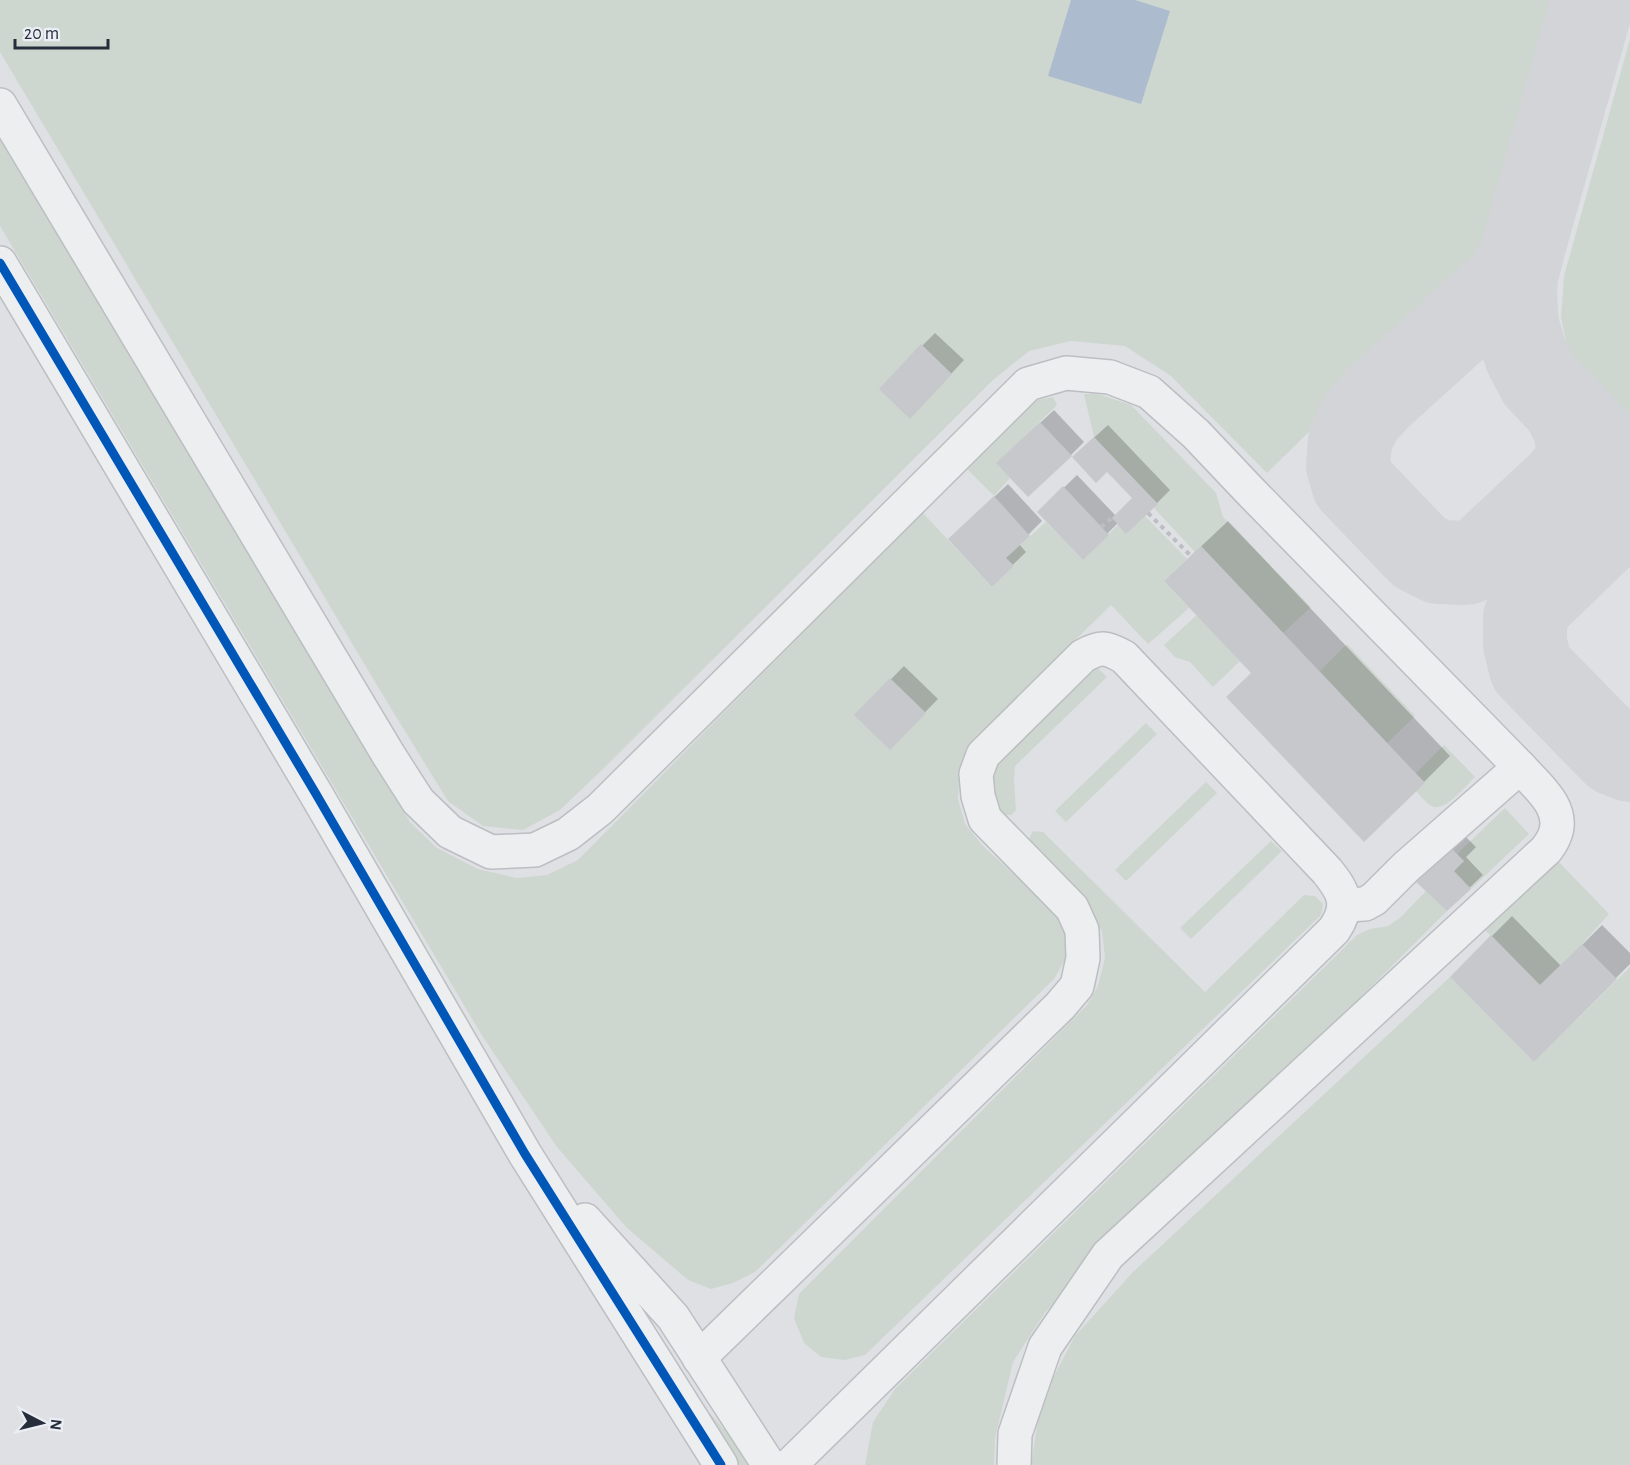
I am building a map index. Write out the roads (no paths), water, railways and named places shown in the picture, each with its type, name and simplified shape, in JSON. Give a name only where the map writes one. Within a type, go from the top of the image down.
[{"type":"street","points":[[0,105],[418,801],[450,832],[491,852],[536,850],[568,834],[600,809],[1028,384],[1066,373],[1110,376],[1149,392],[1196,434],[1552,802],[1558,819],[1555,836],[1546,850],[1108,1255],[1045,1347],[1015,1434],[1014,1465]]},
{"type":"street","points":[[0,263],[11,307],[316,794],[525,1154],[721,1465]]},
{"type":"street","points":[[699,1358],[1060,1006],[1077,986],[1083,958],[1082,930],[1072,908],[985,819],[978,796],[976,774],[983,755],[1083,656],[1097,649],[1112,651],[1124,657],[1327,871],[1343,894],[1345,905],[1343,913],[1334,930],[790,1465]]},
{"type":"street","points":[[1345,905],[1365,904],[1374,899],[1406,867],[1520,767]]},
{"type":"street","points":[[525,1154],[673,1317],[769,1465]]},
{"type":"water","points":[[1071,0],[1135,0],[1170,11],[1141,104],[1048,76]]}]
